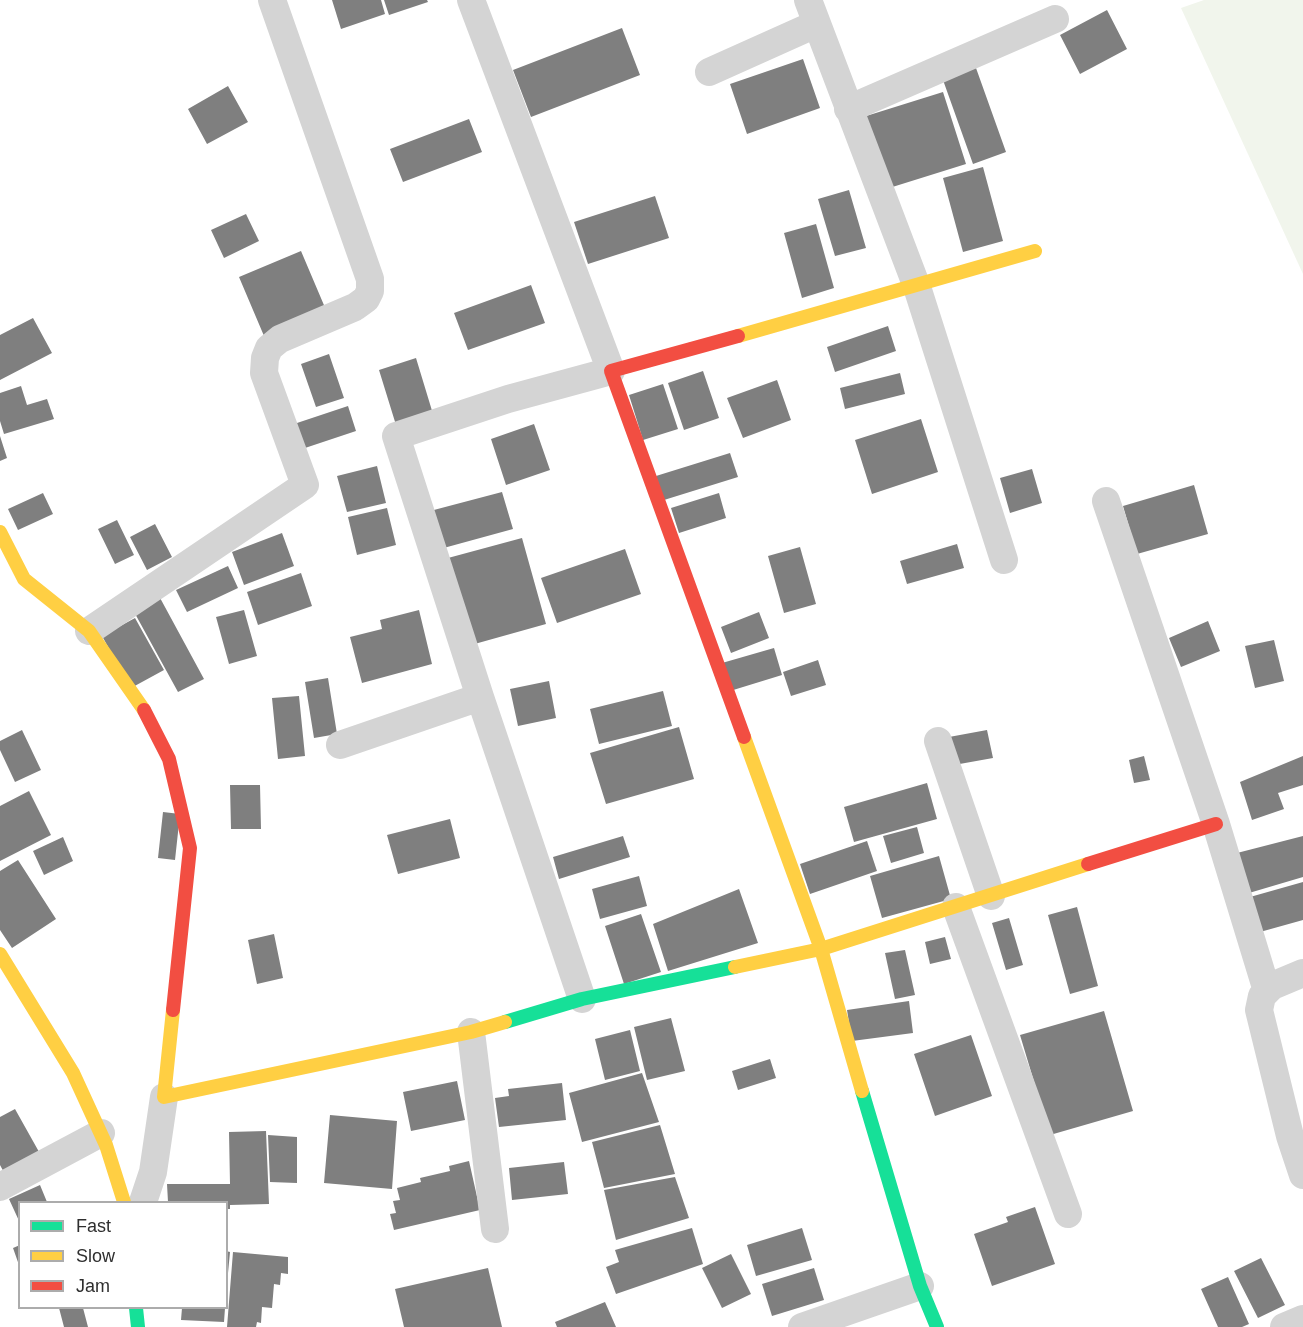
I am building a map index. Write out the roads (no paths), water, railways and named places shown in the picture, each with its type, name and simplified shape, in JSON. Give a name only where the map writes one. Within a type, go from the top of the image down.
[{"type":"street","points":[[89,631],[305,485],[264,373],[265,358],[269,348],[280,339],[355,307],[366,299],[370,291],[370,279],[272,0]]},
{"type":"street","points":[[471,0],[611,371],[821,949],[920,1286],[937,1327]]},
{"type":"street","points":[[709,72],[812,12],[917,287],[1004,560]]},
{"type":"street","points":[[848,109],[1055,20]]},
{"type":"street","points":[[582,999],[480,697],[396,436],[508,399],[917,287],[1035,251]]},
{"type":"street","points":[[1106,501],[1216,824],[1267,991]]},
{"type":"street","points":[[0,532],[12,576],[89,631],[144,709],[170,759],[190,848],[164,1098],[154,1164],[144,1201]]},
{"type":"street","points":[[340,745],[480,697]]},
{"type":"street","points":[[938,741],[991,896]]},
{"type":"street","points":[[164,1098],[471,1032],[582,999],[821,949],[1216,824]]},
{"type":"street","points":[[956,907],[1068,1214]]},
{"type":"street","points":[[1,956],[73,1073],[101,1133],[123,1201]]},
{"type":"street","points":[[1303,973],[1272,986],[1262,996],[1259,1010],[1290,1136],[1303,1175]]},
{"type":"street","points":[[471,1032],[495,1229]]},
{"type":"street","points":[[0,1187],[101,1133]]},
{"type":"street","points":[[802,1327],[920,1286]]},
{"type":"street","points":[[136,1309],[138,1327]]},
{"type":"street","points":[[1284,1327],[1303,1319]]}]
